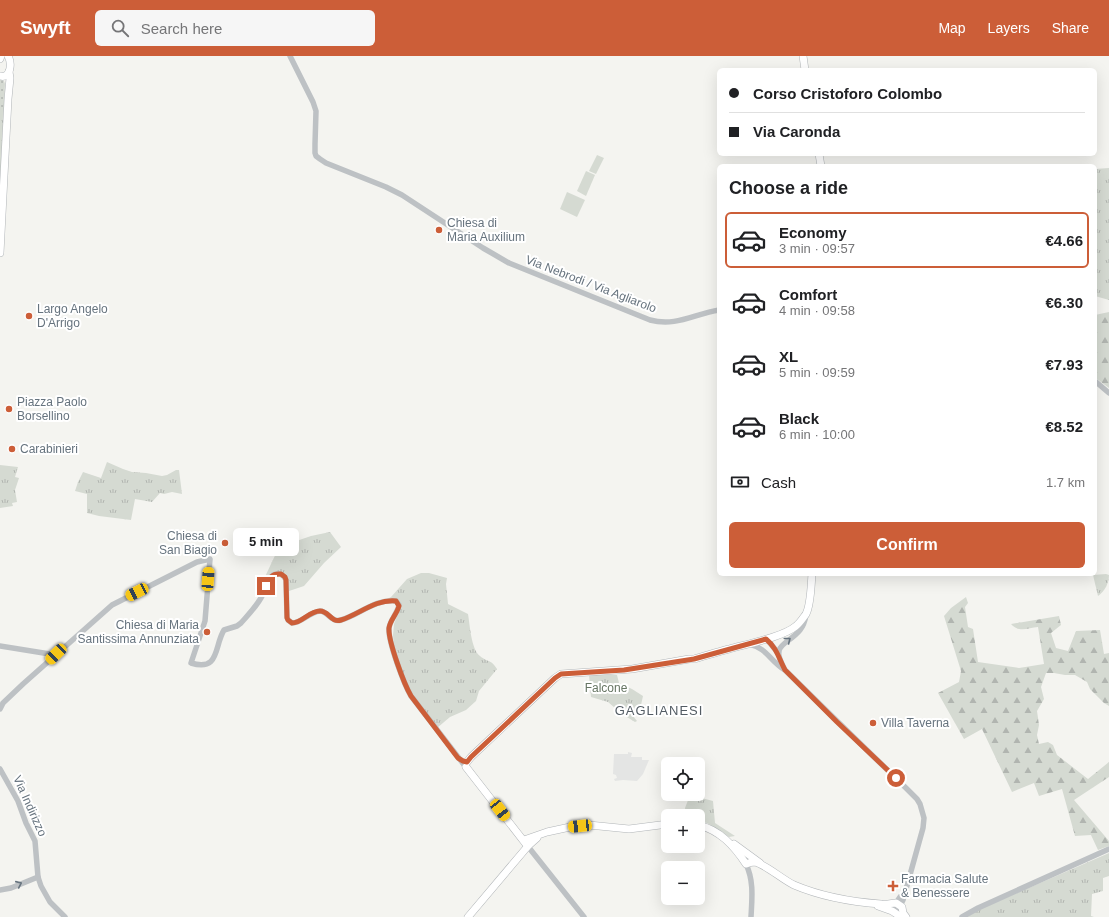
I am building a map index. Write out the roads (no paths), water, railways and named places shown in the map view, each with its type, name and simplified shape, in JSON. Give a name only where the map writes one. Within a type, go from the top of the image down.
[{"type":"main road","points":[[803,56],[806,68]]},
{"type":"main road","points":[[0,253],[10,78],[9,57]]},
{"type":"main road","points":[[8,98],[6,83],[1,77],[6,76],[9,72]]},
{"type":"main road","points":[[527,845],[475,778],[468,764],[476,754],[555,678],[561,674],[624,670],[694,659],[767,639],[788,631],[801,621],[807,612],[812,576]]},
{"type":"main road","points":[[468,917],[527,845],[542,834],[552,830],[589,826],[633,829],[661,825]]},
{"type":"main road","points":[[705,827],[709,828],[757,860],[783,880],[805,889],[838,898],[867,903],[899,903],[906,917]]},
{"type":"main road","points":[[527,845],[552,830]]},
{"type":"main road","points":[[726,839],[744,861],[754,862],[768,869]]},
{"type":"main road","points":[[867,903],[892,911],[901,917]]},
{"type":"street","name":"Via Nebrodi / Via Agliarolo","points":[[290,56],[316,111],[315,144],[316,156],[320,160],[402,195],[483,248],[517,267],[650,320],[662,323],[672,322],[717,311]]},
{"type":"street","points":[[1097,382],[1109,393]]},
{"type":"street","points":[[0,709],[3,703],[112,605],[197,562],[210,559],[205,621],[191,663],[205,666],[211,662],[224,630],[237,626],[241,623],[263,595],[270,578],[275,574],[283,575],[286,580],[287,618],[292,623],[318,611],[323,611],[334,620],[341,620],[375,604],[394,601],[398,603],[398,607],[390,624],[389,630],[399,668],[406,686],[411,696],[458,758],[468,764]]},
{"type":"street","points":[[197,562],[209,566]]},
{"type":"street","points":[[778,654],[782,645],[800,630],[804,624],[807,612]]},
{"type":"street","points":[[767,639],[778,654],[785,670]]},
{"type":"street","points":[[767,639],[768,655]]},
{"type":"street","points":[[749,644],[760,648],[785,670],[918,800],[923,813],[924,823],[907,884],[897,910],[892,911]]},
{"type":"street","points":[[0,646],[56,654]]},
{"type":"street","name":"Via Indirizzo","points":[[0,769],[18,800],[26,823],[35,841],[38,877],[43,890],[50,902],[65,917]]},
{"type":"street","points":[[527,845],[584,917]]},
{"type":"street","points":[[962,917],[978,908],[1109,849]]},
{"type":"street","points":[[751,917],[752,884],[743,856],[757,860]]},
{"type":"street","points":[[0,890],[11,888],[38,877]]},
{"type":"place","name":"Chiesa di Maria Auxilium","points":[[439,230]]},
{"type":"place","name":"Largo Angelo D'Arrigo","points":[[29,316]]},
{"type":"place","name":"Piazza Paolo Borsellino","points":[[9,409]]},
{"type":"place","name":"Carabinieri","points":[[12,449]]},
{"type":"place","name":"Chiesa di San Biagio","points":[[225,543]]},
{"type":"place","name":"Chiesa di Maria Santissima Annunziata","points":[[207,632]]},
{"type":"place","name":"Villa Taverna","points":[[873,723]]},
{"type":"place","name":"Farmacia Salute & Benessere","points":[[893,886]]},
{"type":"district","name":"GAGLIANESI","points":[[659,710]]},
{"type":"park label","name":"Falcone","points":[[606,688]]}]
